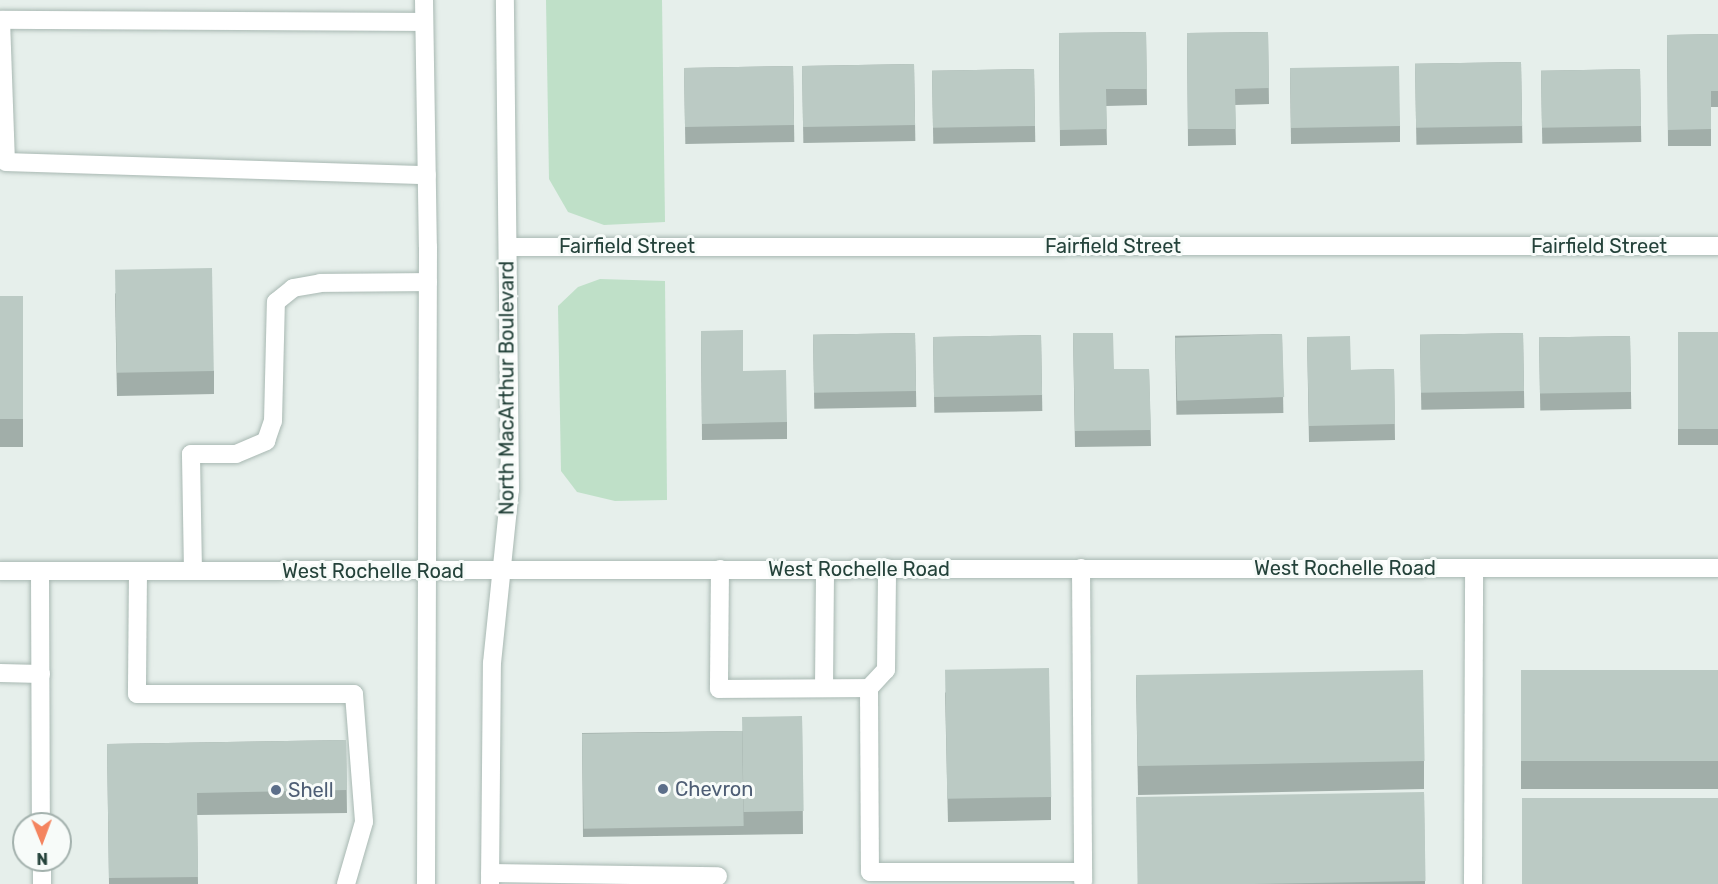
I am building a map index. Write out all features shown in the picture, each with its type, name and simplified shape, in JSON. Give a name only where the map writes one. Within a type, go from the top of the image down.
[{"type":"main road","points":[[424,0],[428,282],[426,884]]},
{"type":"main road","name":"North MacArthur Boulevard","points":[[490,878],[492,663],[510,490],[505,0]]},
{"type":"main road","points":[[424,22],[1,21],[6,162],[427,175]]},
{"type":"main road","name":"Fairfield Street","points":[[508,247],[1718,246]]},
{"type":"main road","points":[[193,571],[190,454],[236,454],[266,441],[273,421],[276,302],[293,288],[320,283],[428,282]]},
{"type":"main road","points":[[886,568],[886,669],[869,688],[870,872],[1083,878],[1081,568]]},
{"type":"main road","name":"West Rochelle Road","points":[[0,572],[886,568],[1718,568]]},
{"type":"main road","points":[[1473,884],[1474,568]]},
{"type":"main road","points":[[720,569],[719,689],[869,688]]},
{"type":"main road","points":[[824,688],[825,569]]},
{"type":"main road","points":[[138,571],[137,694],[354,694],[364,822],[346,884]]},
{"type":"main road","points":[[40,572],[41,812]]},
{"type":"main road","points":[[0,674],[41,674]]},
{"type":"main road","points":[[490,878],[718,876]]},
{"type":"green space","points":[[546,0],[662,0],[665,222],[604,225],[568,212],[549,179]]},
{"type":"green space","points":[[600,279],[665,281],[667,500],[615,501],[577,492],[561,471],[558,306],[578,287]]},
{"type":"building","points":[[1146,32],[1147,89],[1106,89],[1107,129],[1060,130],[1059,33]]},
{"type":"building","points":[[1268,32],[1269,88],[1235,89],[1236,129],[1188,129],[1187,33]]},
{"type":"building","points":[[1718,34],[1718,91],[1711,91],[1711,129],[1668,130],[1667,35]]},
{"type":"building","points":[[1521,62],[1522,126],[1416,128],[1415,64]]},
{"type":"building","points":[[914,64],[915,125],[803,127],[802,66]]},
{"type":"building","points":[[793,66],[794,125],[685,127],[684,68]]},
{"type":"building","points":[[1399,66],[1400,126],[1291,128],[1290,68]]},
{"type":"building","points":[[1034,69],[1035,126],[933,128],[932,71]]},
{"type":"building","points":[[1640,69],[1641,126],[1542,128],[1541,71]]},
{"type":"building","points":[[212,268],[214,371],[117,373],[115,270]]},
{"type":"building","points":[[0,296],[23,296],[23,419],[0,419]]},
{"type":"building","points":[[743,330],[743,371],[786,370],[787,422],[702,424],[701,331]]},
{"type":"building","points":[[1678,332],[1718,332],[1718,429],[1678,429]]},
{"type":"building","points":[[915,333],[916,391],[814,393],[813,335]]},
{"type":"building","points":[[1073,333],[1113,333],[1114,369],[1149,369],[1151,430],[1075,431]]},
{"type":"building","points":[[1523,333],[1524,391],[1421,393],[1420,335]]},
{"type":"building","points":[[1282,334],[1284,397],[1177,401],[1175,338]]},
{"type":"building","points":[[1041,335],[1042,395],[934,397],[933,337]]},
{"type":"building","points":[[1350,336],[1351,370],[1394,369],[1395,424],[1309,426],[1307,337]]},
{"type":"building","points":[[1630,336],[1631,392],[1540,394],[1539,338]]},
{"type":"building","points":[[1049,668],[1051,797],[947,799],[945,670]]},
{"type":"building","points":[[1423,670],[1425,761],[1138,766],[1136,675]]},
{"type":"building","points":[[1521,670],[1718,670],[1718,761],[1521,761]]},
{"type":"building","points":[[802,716],[804,811],[744,812],[742,717]]},
{"type":"building","name":"Chevron","points":[[742,731],[744,826],[584,829],[582,734]]},
{"type":"building","points":[[346,740],[347,790],[197,793],[198,877],[109,878],[107,744]]},
{"type":"building","points":[[1424,792],[1426,881],[1138,884],[1136,797]]},
{"type":"building","points":[[1522,798],[1718,798],[1718,884],[1522,884]]},
{"type":"place","name":"Chevron","points":[[663,789]]},
{"type":"place","name":"Shell","points":[[276,790]]}]
